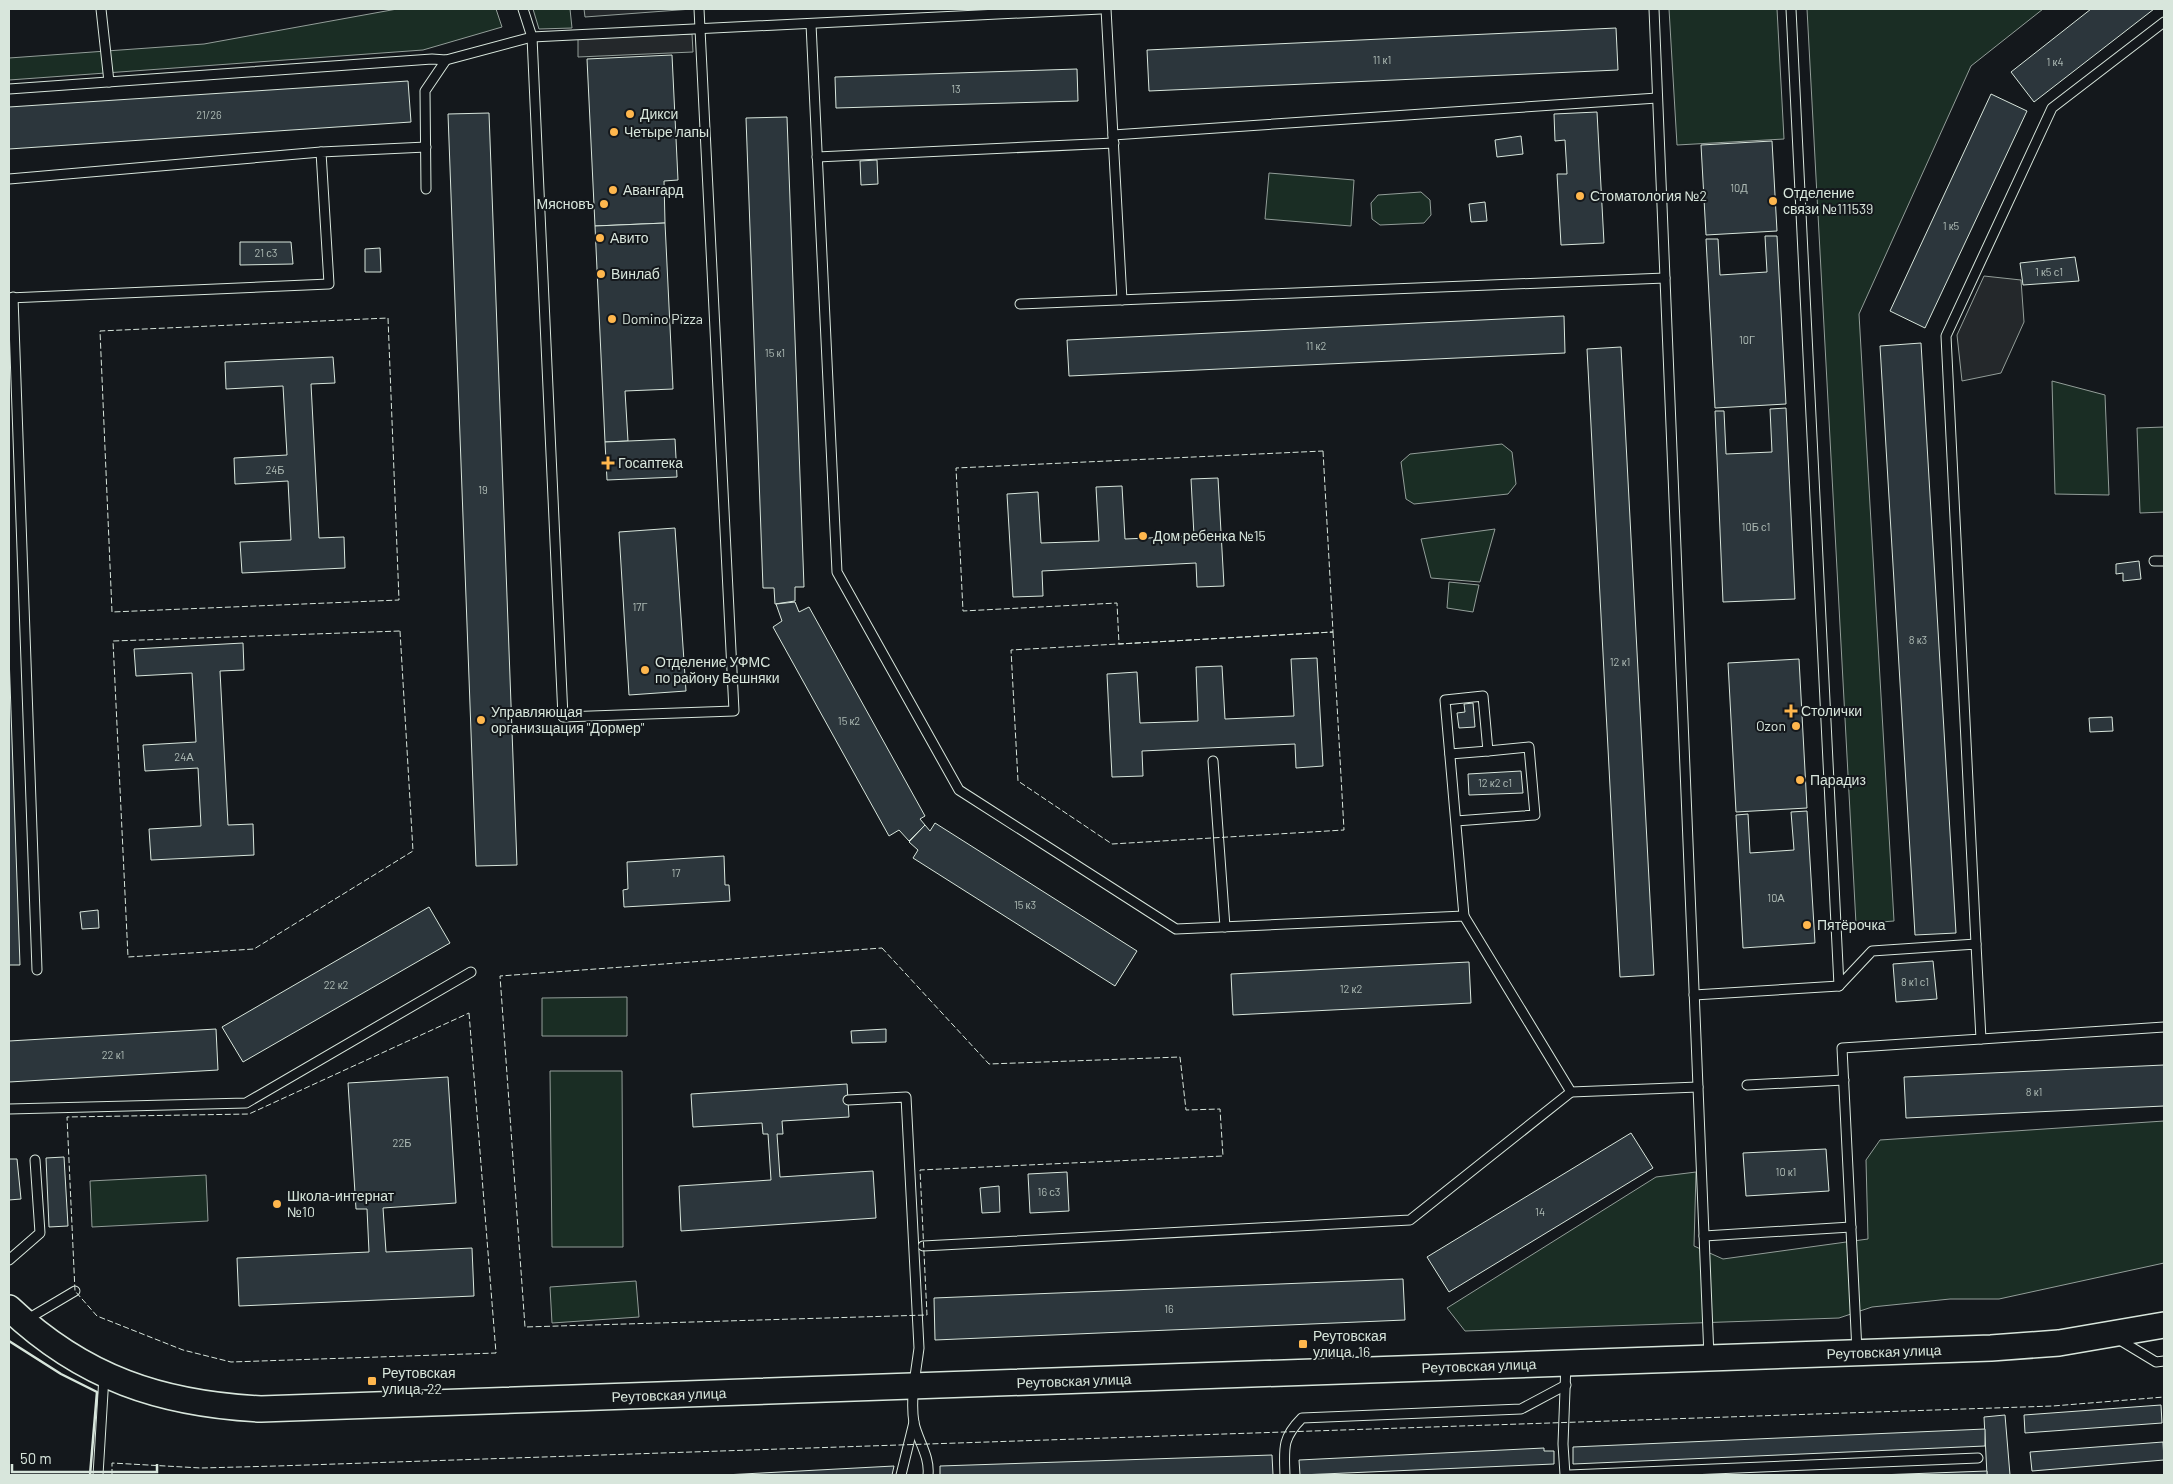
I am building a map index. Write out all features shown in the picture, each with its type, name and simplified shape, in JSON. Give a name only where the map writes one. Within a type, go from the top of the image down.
[{"type":"street","name":"Реутовская улица","points":[[13,1317],[62,1352],[104,1375],[147,1391],[174,1398],[230,1407],[261,1409],[914,1386],[1566,1374],[1709,1358],[2028,1346],[2164,1325]]},
{"type":"lane","points":[[101,9],[109,82]]},
{"type":"lane","points":[[523,9],[532,37],[564,717],[734,711],[699,9]]},
{"type":"lane","points":[[9,89],[432,59],[446,60],[532,37],[1101,9]]},
{"type":"lane","points":[[1106,9],[1122,300]]},
{"type":"lane","points":[[1654,9],[1709,1358]]},
{"type":"lane","points":[[1791,9],[1839,986]]},
{"type":"lane","points":[[1981,1039],[1946,336],[2052,108],[2164,22]]},
{"type":"lane","points":[[811,24],[837,572],[959,790],[1176,929],[1464,916]]},
{"type":"lane","points":[[426,189],[425,90],[446,60]]},
{"type":"lane","points":[[817,157],[1113,139],[1657,98]]},
{"type":"lane","points":[[9,179],[321,152],[426,147]]},
{"type":"lane","points":[[37,970],[11,297],[329,284],[321,152]]},
{"type":"lane","points":[[1020,304],[1665,278]]},
{"type":"lane","points":[[2154,561],[2164,561]]},
{"type":"lane","points":[[1488,751],[1483,696],[1445,700],[1464,916],[1571,1092]]},
{"type":"lane","points":[[1450,754],[1529,748],[1535,815],[1456,822]]},
{"type":"lane","points":[[1213,761],[1225,927]]},
{"type":"lane","points":[[1694,995],[1839,986],[1872,951],[1976,944]]},
{"type":"lane","points":[[9,1109],[246,1103],[471,972]]},
{"type":"lane","points":[[1858,1352],[1842,1048],[2164,1027]]},
{"type":"lane","points":[[1746,1085],[1844,1080]]},
{"type":"lane","points":[[924,1246],[1410,1220],[1571,1092],[1698,1087]]},
{"type":"lane","points":[[848,1100],[906,1097],[919,1348],[914,1386],[914,1422],[901,1475]]},
{"type":"lane","points":[[9,1260],[40,1233],[35,1160]]},
{"type":"lane","points":[[1704,1236],[1851,1227]]},
{"type":"lane","points":[[13,1317],[75,1291]]},
{"type":"lane","points":[[2111,1334],[2156,1362],[2164,1361]]},
{"type":"lane","points":[[1285,1475],[1284,1450],[1289,1431],[1302,1418],[1521,1409],[1566,1374]]},
{"type":"lane","points":[[1566,1374],[1563,1444],[1567,1475],[1978,1458]]},
{"type":"lane","points":[[98,1475],[104,1375]]},
{"type":"lane","points":[[914,1422],[929,1465],[928,1475]]},
{"type":"green space","points":[[397,9],[496,9],[502,27],[423,50],[9,80],[9,58],[204,44]]},
{"type":"green space","points":[[533,9],[570,9],[572,28],[539,29]]},
{"type":"green space","points":[[1669,9],[1777,9],[1784,139],[1677,145]]},
{"type":"green space","points":[[1807,9],[2043,9],[1971,66],[1859,314],[1894,921],[1856,924]]},
{"type":"green space","points":[[1269,173],[1354,180],[1351,226],[1265,219]]},
{"type":"green space","points":[[1421,192],[1430,200],[1431,215],[1424,223],[1380,225],[1372,219],[1371,203],[1378,195]]},
{"type":"green space","points":[[2052,381],[2105,395],[2109,495],[2055,494]]},
{"type":"green space","points":[[2164,427],[2164,512],[2140,513],[2137,428]]},
{"type":"green space","points":[[1502,444],[1512,452],[1516,484],[1508,494],[1414,504],[1406,499],[1401,462],[1410,454]]},
{"type":"green space","points":[[1495,529],[1480,582],[1431,578],[1421,539]]},
{"type":"green space","points":[[1449,582],[1479,585],[1473,612],[1447,608]]},
{"type":"green space","points":[[627,997],[627,1036],[542,1036],[542,998]]},
{"type":"green space","points":[[550,1071],[622,1071],[623,1247],[552,1247]]},
{"type":"green space","points":[[2164,1121],[2164,1263],[1999,1299],[1950,1299],[1872,1307],[1839,1318],[1465,1331],[1447,1308],[1656,1177],[1696,1172],[1694,1246],[1723,1259],[1868,1239],[1866,1160],[1880,1140]]},
{"type":"green space","points":[[206,1175],[208,1221],[92,1227],[90,1181]]},
{"type":"green space","points":[[636,1281],[639,1317],[552,1323],[550,1287]]},
{"type":"shaded area","points":[[584,9],[692,9],[585,17]]},
{"type":"shaded area","points":[[692,34],[693,52],[578,57],[578,39]]},
{"type":"shaded area","points":[[1984,276],[2021,280],[2024,322],[2001,373],[1962,381],[1957,335]]},
{"type":"building","points":[[2091,9],[2154,9],[2034,102],[2011,72]]},
{"type":"building","points":[[1616,28],[1618,70],[1149,91],[1147,50]]},
{"type":"building","points":[[672,55],[678,180],[664,181],[665,223],[595,226],[587,59]]},
{"type":"building","points":[[1077,69],[1078,101],[836,108],[835,77]]},
{"type":"building","points":[[408,81],[411,122],[9,149],[9,107]]},
{"type":"building","points":[[1991,94],[2027,111],[1925,328],[1890,311]]},
{"type":"building","name":"Стоматология №2","points":[[1597,112],[1604,243],[1561,245],[1557,174],[1567,174],[1565,140],[1555,141],[1554,114]]},
{"type":"building","points":[[489,113],[517,865],[476,866],[448,114]]},
{"type":"building","points":[[787,117],[804,587],[795,587],[795,601],[775,604],[774,588],[763,588],[746,118]]},
{"type":"building","points":[[1521,136],[1523,154],[1497,157],[1495,140]]},
{"type":"building","points":[[1772,141],[1777,231],[1706,235],[1701,145]]},
{"type":"building","points":[[877,160],[878,184],[861,185],[860,161]]},
{"type":"building","points":[[1485,202],[1487,221],[1471,222],[1469,204]]},
{"type":"building","points":[[665,223],[673,389],[625,391],[628,441],[605,442],[595,226]]},
{"type":"building","points":[[1765,236],[1777,236],[1786,404],[1715,408],[1706,239],[1718,239],[1720,275],[1767,272]]},
{"type":"building","points":[[240,242],[291,242],[293,264],[240,265]]},
{"type":"building","points":[[380,248],[381,272],[365,272],[365,249]]},
{"type":"building","points":[[2075,257],[2079,281],[2023,285],[2020,263]]},
{"type":"building","points":[[1564,316],[1565,353],[1069,376],[1067,340]]},
{"type":"building","points":[[1921,343],[1956,933],[1915,935],[1880,346]]},
{"type":"building","points":[[1621,347],[1654,975],[1620,977],[1587,349]]},
{"type":"building","points":[[333,357],[335,383],[311,384],[319,538],[344,537],[345,568],[242,573],[240,542],[291,540],[288,481],[235,484],[234,458],[287,455],[283,386],[226,389],[225,362]]},
{"type":"building","points":[[1786,408],[1795,599],[1723,602],[1715,411],[1724,411],[1726,454],[1772,452],[1770,409]]},
{"type":"building","points":[[675,439],[677,477],[607,480],[605,442]]},
{"type":"building","points":[[1218,478],[1224,586],[1197,587],[1196,563],[1042,571],[1043,596],[1013,597],[1007,494],[1038,492],[1041,543],[1099,541],[1096,487],[1122,486],[1125,539],[1194,536],[1191,479]]},
{"type":"building","points":[[675,528],[686,691],[629,695],[619,532]]},
{"type":"building","points":[[2139,561],[2141,579],[2123,581],[2123,573],[2116,574],[2116,564]]},
{"type":"building","points":[[795,602],[799,612],[809,607],[925,816],[920,819],[925,825],[909,841],[899,830],[889,836],[773,627],[782,621],[776,604]]},
{"type":"building","points":[[243,643],[244,670],[220,671],[228,825],[253,824],[254,855],[151,860],[149,829],[201,826],[198,768],[145,771],[143,745],[196,742],[192,673],[136,676],[134,649]]},
{"type":"building","points":[[9,655],[20,965],[9,965]]},
{"type":"building","points":[[1317,658],[1323,766],[1296,768],[1295,744],[1142,751],[1143,776],[1112,777],[1107,674],[1137,672],[1140,723],[1198,721],[1196,667],[1222,666],[1225,719],[1294,716],[1291,659]]},
{"type":"building","points":[[1799,659],[1807,808],[1736,812],[1728,663]]},
{"type":"building","points":[[1473,703],[1475,727],[1459,728],[1457,713],[1465,712],[1464,704]]},
{"type":"building","points":[[2112,717],[2113,731],[2090,732],[2089,718]]},
{"type":"building","points":[[1521,771],[1523,793],[1469,795],[1468,774]]},
{"type":"building","points":[[1807,811],[1815,943],[1743,948],[1736,815],[1748,814],[1750,853],[1794,850],[1791,812]]},
{"type":"building","points":[[935,823],[1137,951],[1115,986],[913,858],[918,850],[909,842],[925,825],[930,831]]},
{"type":"building","points":[[724,856],[725,885],[729,885],[730,901],[624,907],[623,890],[628,889],[627,862]]},
{"type":"building","points":[[429,907],[450,943],[243,1062],[222,1027]]},
{"type":"building","points":[[98,910],[99,928],[82,929],[80,912]]},
{"type":"building","points":[[1933,961],[1937,999],[1896,1002],[1893,964]]},
{"type":"building","points":[[1469,962],[1471,1003],[1233,1015],[1231,974]]},
{"type":"building","points":[[216,1029],[218,1070],[9,1082],[9,1041]]},
{"type":"building","points":[[886,1029],[886,1042],[852,1043],[851,1031]]},
{"type":"building","points":[[2164,1065],[2164,1106],[1906,1118],[1904,1077]]},
{"type":"building","points":[[448,1077],[456,1203],[383,1208],[386,1252],[472,1248],[474,1296],[239,1306],[237,1258],[369,1252],[367,1209],[356,1209],[348,1083]]},
{"type":"building","points":[[847,1084],[849,1117],[782,1121],[783,1134],[777,1134],[780,1177],[873,1171],[876,1218],[681,1231],[679,1186],[771,1180],[768,1134],[763,1134],[762,1123],[693,1127],[691,1094]]},
{"type":"building","points":[[1631,1133],[1653,1168],[1449,1292],[1427,1257]]},
{"type":"building","points":[[1826,1149],[1829,1191],[1746,1196],[1743,1153]]},
{"type":"building","points":[[64,1157],[68,1226],[49,1227],[46,1158]]},
{"type":"building","points":[[9,1159],[17,1159],[21,1199],[9,1200]]},
{"type":"building","points":[[1067,1172],[1069,1211],[1030,1213],[1028,1174]]},
{"type":"building","points":[[999,1186],[1000,1212],[982,1213],[980,1188]]},
{"type":"building","points":[[1403,1279],[1405,1320],[935,1340],[934,1298]]},
{"type":"building","points":[[2161,1405],[2162,1423],[2025,1433],[2024,1415]]},
{"type":"building","points":[[2005,1415],[2010,1475],[1987,1475],[1984,1417]]},
{"type":"building","points":[[1985,1429],[1985,1446],[1573,1464],[1573,1447]]},
{"type":"building","points":[[2163,1442],[2164,1460],[2032,1471],[2030,1452]]},
{"type":"building","points":[[1544,1448],[1544,1451],[1554,1451],[1554,1464],[1300,1475],[1299,1460]]},
{"type":"building","points":[[1272,1455],[1273,1475],[940,1475],[940,1466]]},
{"type":"building","points":[[894,1466],[892,1475],[724,1475]]},
{"type":"building","points":[[1987,1471],[1987,1475],[1878,1475]]},
{"type":"fence","points":[[388,318],[399,600],[112,612],[100,331],[388,318]]},
{"type":"fence","points":[[1323,451],[1333,632],[1119,644],[1117,603],[963,611],[956,468],[1323,451]]},
{"type":"fence","points":[[400,631],[413,851],[254,949],[128,957],[113,641],[400,631]]},
{"type":"fence","points":[[1333,632],[1344,830],[1112,844],[1018,781],[1011,650],[1333,632]]},
{"type":"fence","points":[[882,948],[989,1064],[1180,1057],[1186,1110],[1220,1109],[1223,1156],[920,1170],[927,1315],[525,1327],[500,976],[882,948]]},
{"type":"fence","points":[[469,1013],[496,1353],[231,1362],[183,1350],[97,1316],[75,1291],[67,1117],[249,1114],[469,1013]]},
{"type":"fence","points":[[112,1475],[112,1463],[201,1468],[277,1466],[2053,1406],[2164,1397]]},
{"type":"wall","points":[[9,1341],[61,1374],[97,1392],[90,1475]]},
{"type":"place","name":"Дикси","points":[[630,114]]},
{"type":"place","name":"Четыре лапы","points":[[614,132]]},
{"type":"place","name":"Авангард","points":[[613,190]]},
{"type":"place","name":"Стоматология №2","points":[[1580,196]]},
{"type":"place","name":"Отделение связи №111539","points":[[1773,201]]},
{"type":"place","name":"Мясновъ","points":[[604,204]]},
{"type":"place","name":"Авито","points":[[600,238]]},
{"type":"place","name":"Винлаб","points":[[601,274]]},
{"type":"place","name":"Domino Pizza","points":[[612,319]]},
{"type":"place","name":"Госаптека","points":[[608,463]]},
{"type":"place","name":"Дом ребенка №15","points":[[1143,536]]},
{"type":"place","name":"Отделение УФМС по району Вешняки","points":[[645,670]]},
{"type":"place","name":"Столички","points":[[1791,711]]},
{"type":"place","name":"Управляющая организщация \"Дормер\"","points":[[481,720]]},
{"type":"place","name":"Ozon","points":[[1796,726]]},
{"type":"place","name":"Парадиз","points":[[1800,780]]},
{"type":"place","name":"Пятёрочка","points":[[1807,925]]},
{"type":"place","name":"Школа-интернат №10","points":[[277,1204]]},
{"type":"place","name":"Реутовская улица, 16","points":[[1303,1344]]},
{"type":"place","name":"Реутовская улица, 22","points":[[372,1381]]}]
